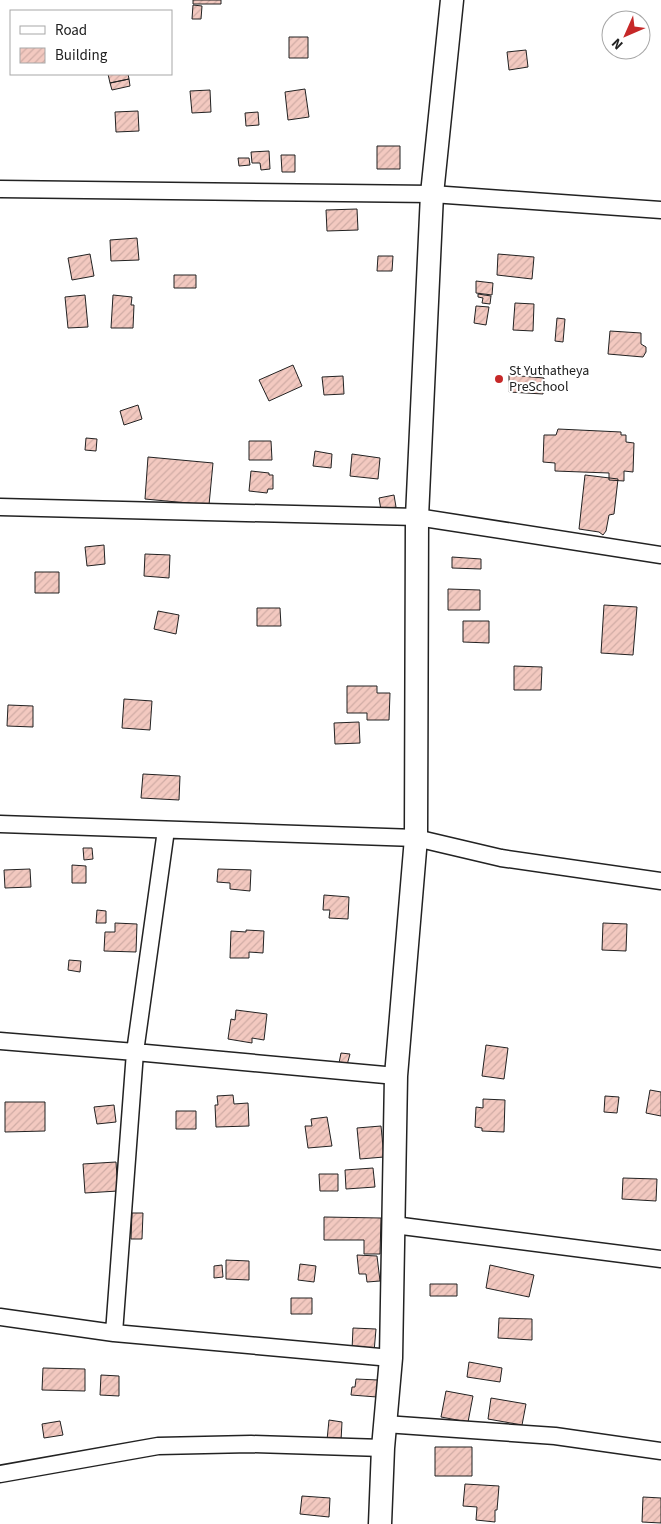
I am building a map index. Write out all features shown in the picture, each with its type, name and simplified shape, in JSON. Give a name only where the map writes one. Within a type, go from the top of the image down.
[{"type":"street","points":[[380,1524],[383,1448],[391,1358],[396,1076],[416,838],[417,517],[432,194],[452,0]]},
{"type":"street","points":[[0,189],[432,194],[661,210]]},
{"type":"street","points":[[0,507],[417,517],[661,555]]},
{"type":"street","points":[[0,824],[416,838],[501,858],[661,881]]},
{"type":"street","points":[[114,1333],[136,1052],[166,830]]},
{"type":"street","points":[[0,1041],[396,1076]]},
{"type":"street","points":[[394,1225],[661,1260]]},
{"type":"street","points":[[0,1317],[114,1333],[391,1358]]},
{"type":"street","points":[[385,1424],[555,1436],[661,1451]]},
{"type":"street","points":[[0,1474],[158,1446],[251,1444],[383,1448]]},
{"type":"building","points":[[193,0],[221,0],[221,4],[193,4]]},
{"type":"building","points":[[193,5],[202,6],[201,19],[192,19]]},
{"type":"building","points":[[289,37],[308,37],[308,58],[289,58]]},
{"type":"building","points":[[526,50],[528,67],[509,70],[507,52]]},
{"type":"building","points":[[108,75],[128,75],[129,79],[110,83]]},
{"type":"building","points":[[129,79],[130,86],[112,90],[110,83]]},
{"type":"building","points":[[305,89],[309,117],[288,120],[285,92]]},
{"type":"building","points":[[210,90],[211,112],[192,113],[190,91]]},
{"type":"building","points":[[138,111],[139,131],[116,132],[115,112]]},
{"type":"building","points":[[258,112],[259,125],[246,126],[245,113]]},
{"type":"building","points":[[377,146],[400,146],[400,169],[377,169]]},
{"type":"building","points":[[269,151],[270,169],[261,170],[260,163],[252,163],[251,152]]},
{"type":"building","points":[[281,155],[295,155],[295,172],[282,172]]},
{"type":"building","points":[[238,158],[249,158],[250,165],[239,166]]},
{"type":"building","points":[[357,209],[358,230],[327,231],[326,210]]},
{"type":"building","points":[[137,238],[139,260],[111,261],[110,240]]},
{"type":"building","points":[[90,254],[94,276],[72,280],[68,258]]},
{"type":"building","points":[[498,254],[534,257],[532,279],[497,275]]},
{"type":"building","points":[[378,256],[393,256],[392,271],[377,271]]},
{"type":"building","points":[[174,275],[196,275],[196,288],[174,288]]},
{"type":"building","points":[[476,281],[493,283],[492,295],[476,293]]},
{"type":"building","points":[[478,294],[491,296],[490,304],[482,303],[483,298],[478,297]]},
{"type":"building","points":[[85,295],[88,327],[68,328],[65,297]]},
{"type":"building","points":[[113,295],[132,297],[131,305],[134,305],[133,328],[111,328]]},
{"type":"building","points":[[515,303],[534,304],[533,331],[513,330]]},
{"type":"building","points":[[476,306],[489,307],[486,325],[474,323]]},
{"type":"building","points":[[557,318],[565,319],[563,342],[555,341]]},
{"type":"building","points":[[610,331],[641,333],[641,344],[646,347],[643,357],[608,354]]},
{"type":"building","points":[[293,365],[302,386],[269,401],[259,380]]},
{"type":"building","points":[[509,375],[544,378],[543,394],[509,392]]},
{"type":"building","points":[[343,376],[344,394],[324,395],[322,377]]},
{"type":"building","points":[[138,405],[142,419],[124,425],[120,411]]},
{"type":"building","points":[[558,429],[621,432],[621,435],[626,435],[626,442],[634,443],[633,472],[624,471],[624,481],[609,480],[609,473],[555,471],[555,463],[543,462],[544,435],[556,435]]},
{"type":"building","points":[[86,438],[97,439],[96,451],[85,450]]},
{"type":"building","points":[[249,441],[271,441],[272,460],[249,460]]},
{"type":"building","points":[[315,451],[332,454],[331,468],[313,466]]},
{"type":"building","points":[[352,454],[380,458],[378,479],[350,476]]},
{"type":"building","points":[[148,457],[213,463],[209,505],[145,499]]},
{"type":"building","points":[[251,471],[273,475],[273,489],[268,489],[267,493],[249,491]]},
{"type":"building","points":[[585,475],[618,479],[614,514],[609,515],[606,531],[603,535],[599,532],[579,529]]},
{"type":"building","points":[[394,495],[396,507],[381,510],[379,498]]},
{"type":"building","points":[[104,545],[105,564],[87,566],[85,547]]},
{"type":"building","points":[[145,554],[170,555],[169,578],[144,576]]},
{"type":"building","points":[[452,557],[481,559],[481,569],[452,568]]},
{"type":"building","points":[[35,572],[59,572],[59,593],[35,593]]},
{"type":"building","points":[[448,589],[480,590],[480,610],[448,610]]},
{"type":"building","points":[[604,605],[637,607],[633,655],[601,653]]},
{"type":"building","points":[[257,608],[280,608],[281,626],[257,626]]},
{"type":"building","points":[[158,611],[179,615],[176,634],[154,629]]},
{"type":"building","points":[[463,621],[489,621],[489,643],[463,642]]},
{"type":"building","points":[[514,666],[542,667],[541,690],[514,690]]},
{"type":"building","points":[[347,686],[377,686],[377,693],[390,693],[389,720],[367,720],[367,713],[347,713]]},
{"type":"building","points":[[124,699],[152,701],[150,730],[122,728]]},
{"type":"building","points":[[8,705],[33,706],[33,727],[7,726]]},
{"type":"building","points":[[359,722],[360,743],[335,744],[334,723]]},
{"type":"building","points":[[143,774],[180,776],[179,800],[141,798]]},
{"type":"building","points":[[83,848],[92,848],[93,859],[84,860]]},
{"type":"building","points":[[72,865],[86,866],[86,883],[72,883]]},
{"type":"building","points":[[30,869],[31,887],[5,888],[4,870]]},
{"type":"building","points":[[218,869],[251,870],[250,891],[230,889],[230,883],[217,882]]},
{"type":"building","points":[[324,895],[349,897],[348,919],[329,918],[330,910],[323,910]]},
{"type":"building","points":[[97,910],[106,911],[106,923],[96,923]]},
{"type":"building","points":[[115,923],[137,924],[136,952],[104,951],[105,932],[115,932]]},
{"type":"building","points":[[603,923],[627,924],[626,951],[602,950]]},
{"type":"building","points":[[246,930],[264,931],[263,953],[249,952],[249,958],[230,958],[231,931],[246,932]]},
{"type":"building","points":[[69,960],[81,961],[80,972],[68,970]]},
{"type":"building","points":[[236,1010],[267,1014],[264,1040],[252,1038],[252,1043],[228,1039],[231,1019],[235,1020]]},
{"type":"building","points":[[486,1045],[508,1048],[504,1079],[482,1076]]},
{"type":"building","points":[[341,1053],[350,1054],[347,1065],[339,1063]]},
{"type":"building","points":[[650,1090],[661,1092],[661,1116],[646,1113]]},
{"type":"building","points":[[233,1095],[234,1104],[248,1103],[249,1126],[216,1127],[215,1105],[218,1105],[217,1096]]},
{"type":"building","points":[[605,1096],[619,1097],[617,1113],[604,1112]]},
{"type":"building","points":[[483,1099],[505,1100],[504,1132],[482,1131],[482,1128],[475,1127],[476,1107],[483,1108]]},
{"type":"building","points":[[5,1102],[45,1102],[45,1131],[5,1132]]},
{"type":"building","points":[[114,1105],[116,1122],[97,1124],[94,1107]]},
{"type":"building","points":[[176,1111],[196,1111],[196,1129],[176,1129]]},
{"type":"building","points":[[327,1117],[332,1146],[308,1148],[305,1126],[312,1126],[311,1119]]},
{"type":"building","points":[[381,1126],[384,1157],[360,1159],[357,1128]]},
{"type":"building","points":[[116,1162],[118,1191],[85,1193],[83,1164]]},
{"type":"building","points":[[373,1168],[375,1187],[346,1189],[345,1170]]},
{"type":"building","points":[[319,1174],[338,1174],[338,1191],[320,1191]]},
{"type":"building","points":[[623,1178],[657,1179],[656,1201],[622,1199]]},
{"type":"building","points":[[132,1213],[143,1213],[142,1239],[131,1239]]},
{"type":"building","points":[[324,1217],[381,1218],[380,1254],[364,1254],[364,1240],[324,1240]]},
{"type":"building","points":[[357,1255],[377,1256],[380,1281],[367,1282],[366,1274],[359,1274]]},
{"type":"building","points":[[226,1260],[249,1261],[249,1280],[226,1279]]},
{"type":"building","points":[[300,1264],[316,1266],[314,1282],[298,1280]]},
{"type":"building","points":[[222,1265],[223,1277],[214,1278],[214,1266]]},
{"type":"building","points":[[490,1265],[534,1275],[529,1297],[486,1288]]},
{"type":"building","points":[[430,1284],[457,1284],[457,1296],[430,1296]]},
{"type":"building","points":[[291,1298],[312,1298],[312,1314],[291,1314]]},
{"type":"building","points":[[499,1318],[532,1319],[532,1340],[498,1338]]},
{"type":"building","points":[[353,1328],[376,1329],[374,1352],[352,1350]]},
{"type":"building","points":[[469,1362],[502,1368],[500,1382],[467,1377]]},
{"type":"building","points":[[43,1368],[85,1369],[85,1391],[42,1390]]},
{"type":"building","points":[[101,1375],[119,1376],[119,1396],[100,1395]]},
{"type":"building","points":[[356,1379],[378,1380],[377,1397],[351,1395]]},
{"type":"building","points":[[446,1391],[473,1396],[468,1422],[441,1417]]},
{"type":"building","points":[[491,1398],[526,1404],[522,1425],[488,1419]]},
{"type":"building","points":[[329,1420],[342,1422],[341,1441],[327,1440]]},
{"type":"building","points":[[60,1421],[63,1435],[44,1438],[42,1424]]},
{"type":"building","points":[[435,1447],[472,1447],[472,1476],[435,1476]]},
{"type":"building","points":[[465,1484],[499,1486],[495,1522],[476,1520],[477,1507],[463,1506]]},
{"type":"building","points":[[302,1496],[330,1498],[329,1517],[300,1514]]},
{"type":"building","points":[[643,1497],[661,1498],[661,1523],[642,1522]]},
{"type":"place","name":"St Yuthatheya PreSchool","points":[[499,379]]}]
